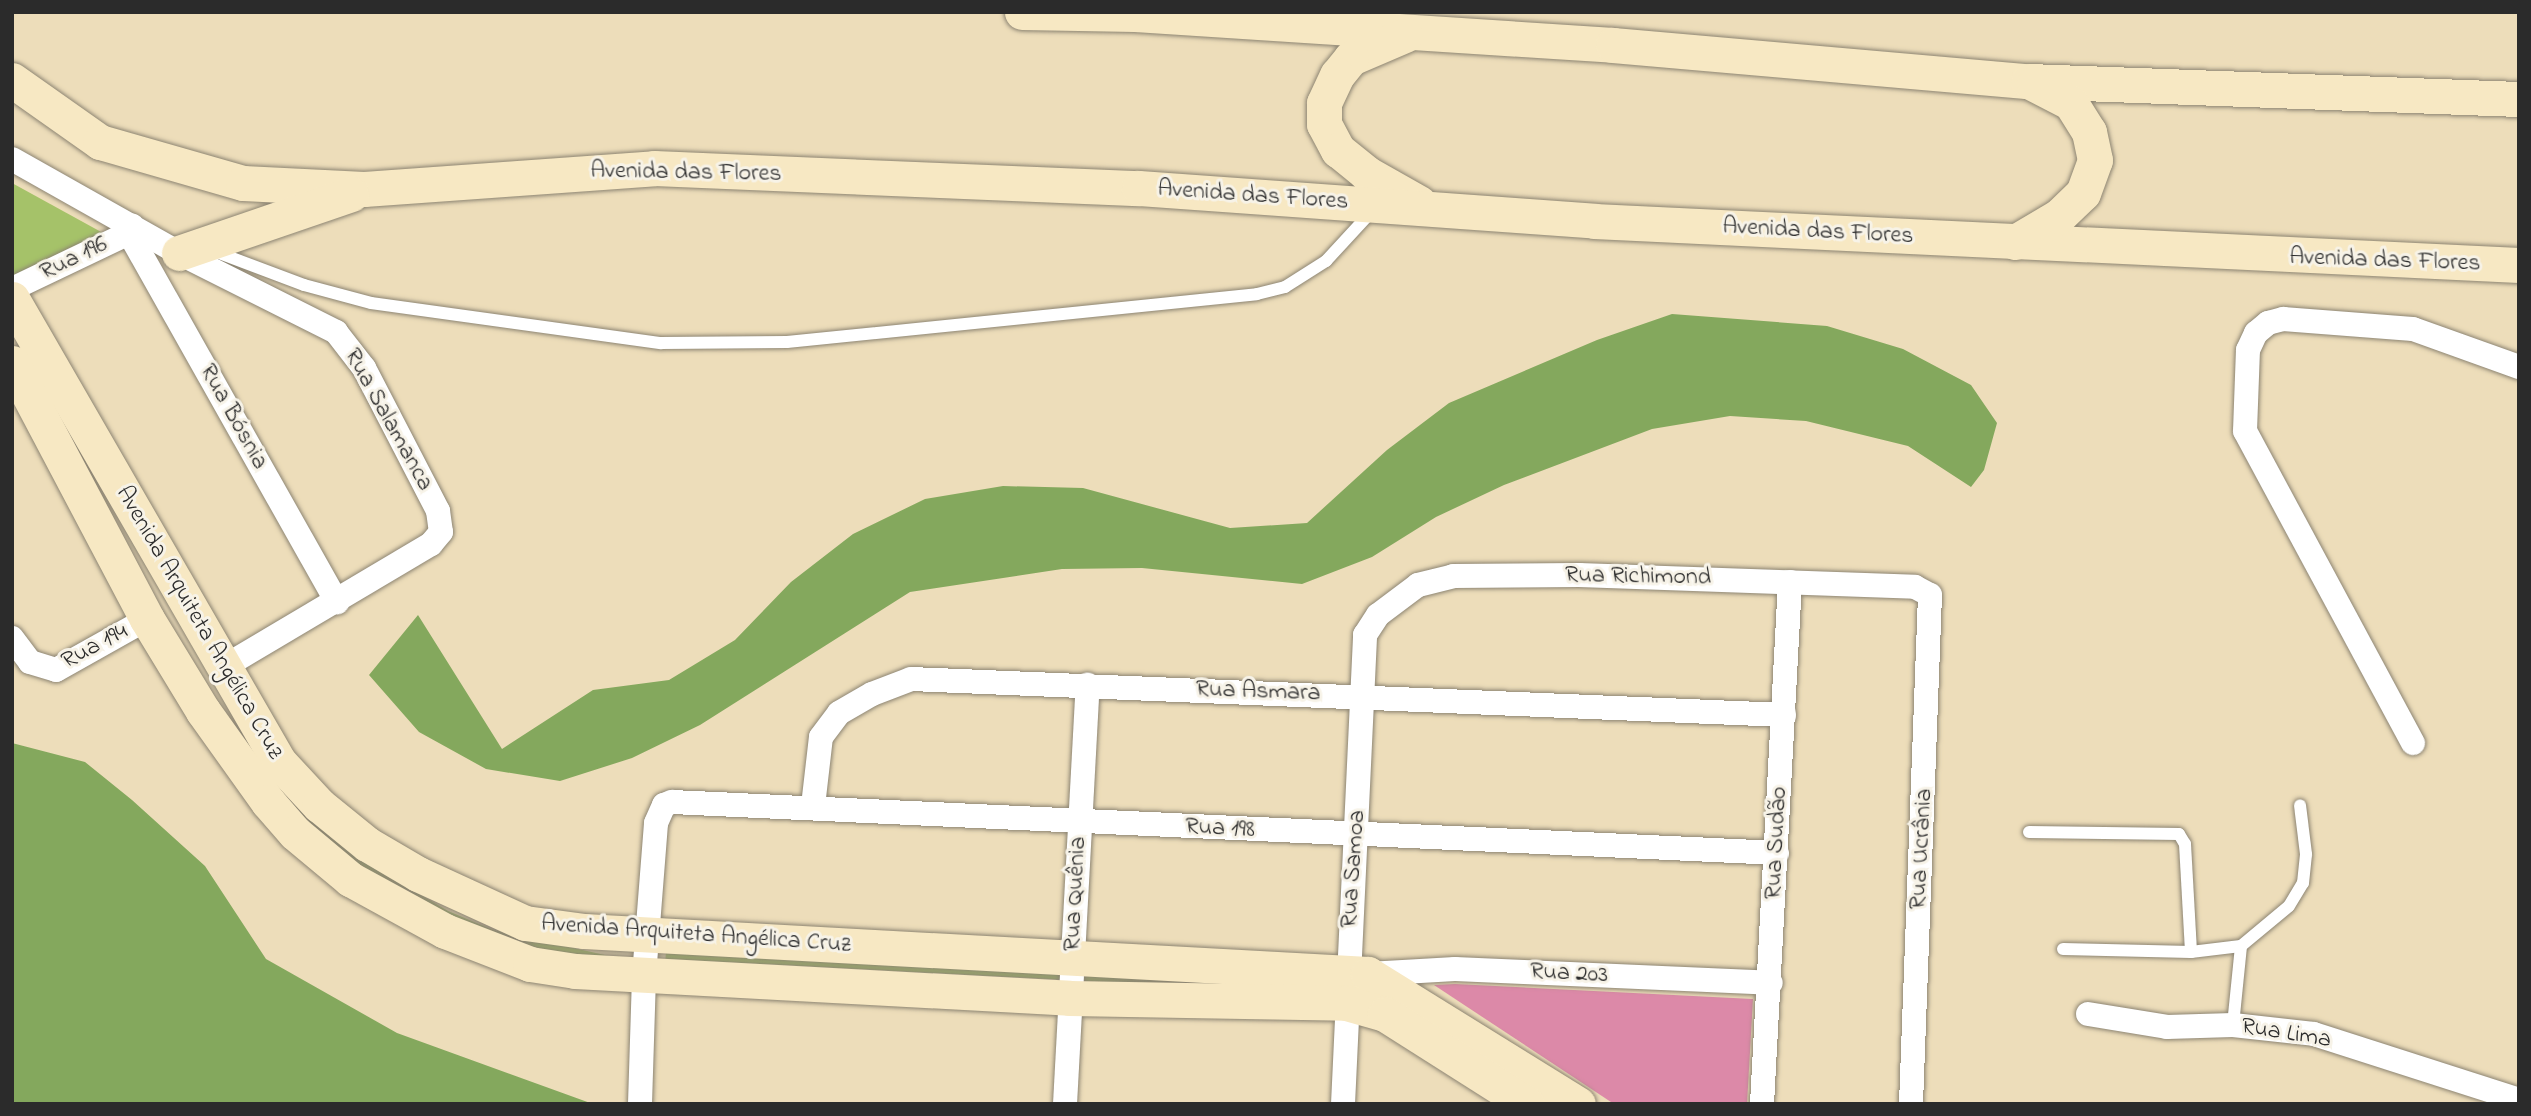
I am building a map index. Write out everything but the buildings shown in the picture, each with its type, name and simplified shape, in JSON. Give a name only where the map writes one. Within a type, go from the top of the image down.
[{"type":"main road","points":[[1022,12],[1135,14],[1411,32],[2028,81],[2519,99]]},
{"type":"main road","points":[[1411,32],[1351,58],[1324,103],[1324,124],[1338,150],[1366,173],[1431,209]]},
{"type":"main road","name":"Avenida das Flores","points":[[12,80],[77,129],[132,155],[243,183],[364,189],[526,174],[654,168],[1139,188],[1431,209],[2015,242],[2519,265]]},
{"type":"main road","points":[[2015,242],[2059,216],[2083,193],[2095,160],[2089,132],[2071,103],[2028,81]]},
{"type":"main road","points":[[191,250],[364,189]]},
{"type":"main road","name":"Avenida Arquiteta Angélica Cruz","points":[[12,299],[222,668],[279,762],[319,805],[367,844],[418,874],[525,923],[648,934],[1073,956],[1353,983],[1578,1104]]},
{"type":"main road","name":"Avenida Arquiteta Angélica Cruz","points":[[12,363],[147,619],[203,711],[268,802],[295,833],[350,879],[445,931],[530,964],[644,976],[1069,998],[1353,983],[1385,1014],[1527,1104]]},
{"type":"street","name":"Rua Salamanca","points":[[12,159],[130,229],[191,250],[336,332],[364,368],[438,510],[441,532],[431,544],[222,668]]},
{"type":"street","name":"Rua 196","points":[[12,289],[130,229]]},
{"type":"street","name":"Rua Bósnia","points":[[130,229],[337,602]]},
{"type":"street","points":[[2413,743],[2245,431],[2248,350],[2256,333],[2283,319],[2413,330],[2519,368]]},
{"type":"street","name":"Rua Richimond","points":[[1364,635],[1395,600],[1418,585],[1453,576],[1790,582],[1915,587],[1930,595]]},
{"type":"street","name":"Rua Sudão","points":[[1762,1104],[1771,983],[1790,582]]},
{"type":"street","name":"Rua Ucrânia","points":[[1911,1104],[1930,595]]},
{"type":"street","name":"Rua 194","points":[[12,638],[30,663],[43,669],[67,666],[147,619]]},
{"type":"street","name":"Rua Samoa","points":[[1343,1104],[1353,983],[1360,695],[1364,635]]},
{"type":"street","name":"Rua Asmara","points":[[813,806],[821,737],[839,713],[872,694],[911,679],[1360,695],[1784,716]]},
{"type":"street","name":"Rua Quênia","points":[[1065,1104],[1088,685]]},
{"type":"street","name":"Rua 198","points":[[648,934],[656,823],[664,805],[813,806],[1358,836],[1777,853]]},
{"type":"street","points":[[640,1104],[648,934]]},
{"type":"street","name":"Rua 203","points":[[1353,983],[1455,969],[1771,983]]},
{"type":"street","name":"Rua Lima","points":[[2088,1014],[2167,1027],[2233,1025],[2314,1034],[2519,1100]]},
{"type":"lane","points":[[191,250],[370,303],[661,343],[787,342],[1257,294],[1285,287],[1326,261],[1378,205]]},
{"type":"lane","points":[[2063,949],[2191,952],[2241,946],[2289,906],[2303,883],[2306,854],[2300,805]]},
{"type":"lane","points":[[2029,832],[2179,834],[2185,844],[2191,952]]},
{"type":"lane","points":[[2233,1025],[2241,946]]},
{"type":"green space","points":[[12,183],[103,233],[16,280],[12,273]]},
{"type":"green space","points":[[1672,314],[1827,326],[1903,349],[1971,385],[1997,423],[1984,470],[1971,487],[1908,446],[1806,421],[1730,416],[1652,429],[1504,485],[1436,517],[1372,557],[1302,584],[1142,568],[1062,569],[910,592],[700,725],[632,758],[560,781],[486,769],[419,732],[369,675],[418,615],[502,749],[593,690],[669,680],[735,640],[791,582],[853,534],[925,499],[1003,486],[1083,488],[1230,528],[1307,523],[1387,450],[1449,403],[1597,340]]},
{"type":"green space","points":[[12,743],[85,762],[132,800],[205,866],[266,959],[397,1033],[593,1104],[12,1104]]},
{"type":"green space","points":[[275,781],[353,855],[448,911],[493,930],[627,960],[575,961],[414,906],[295,819]]},
{"type":"green space","points":[[666,950],[1310,984],[1310,993],[666,959]]}]
